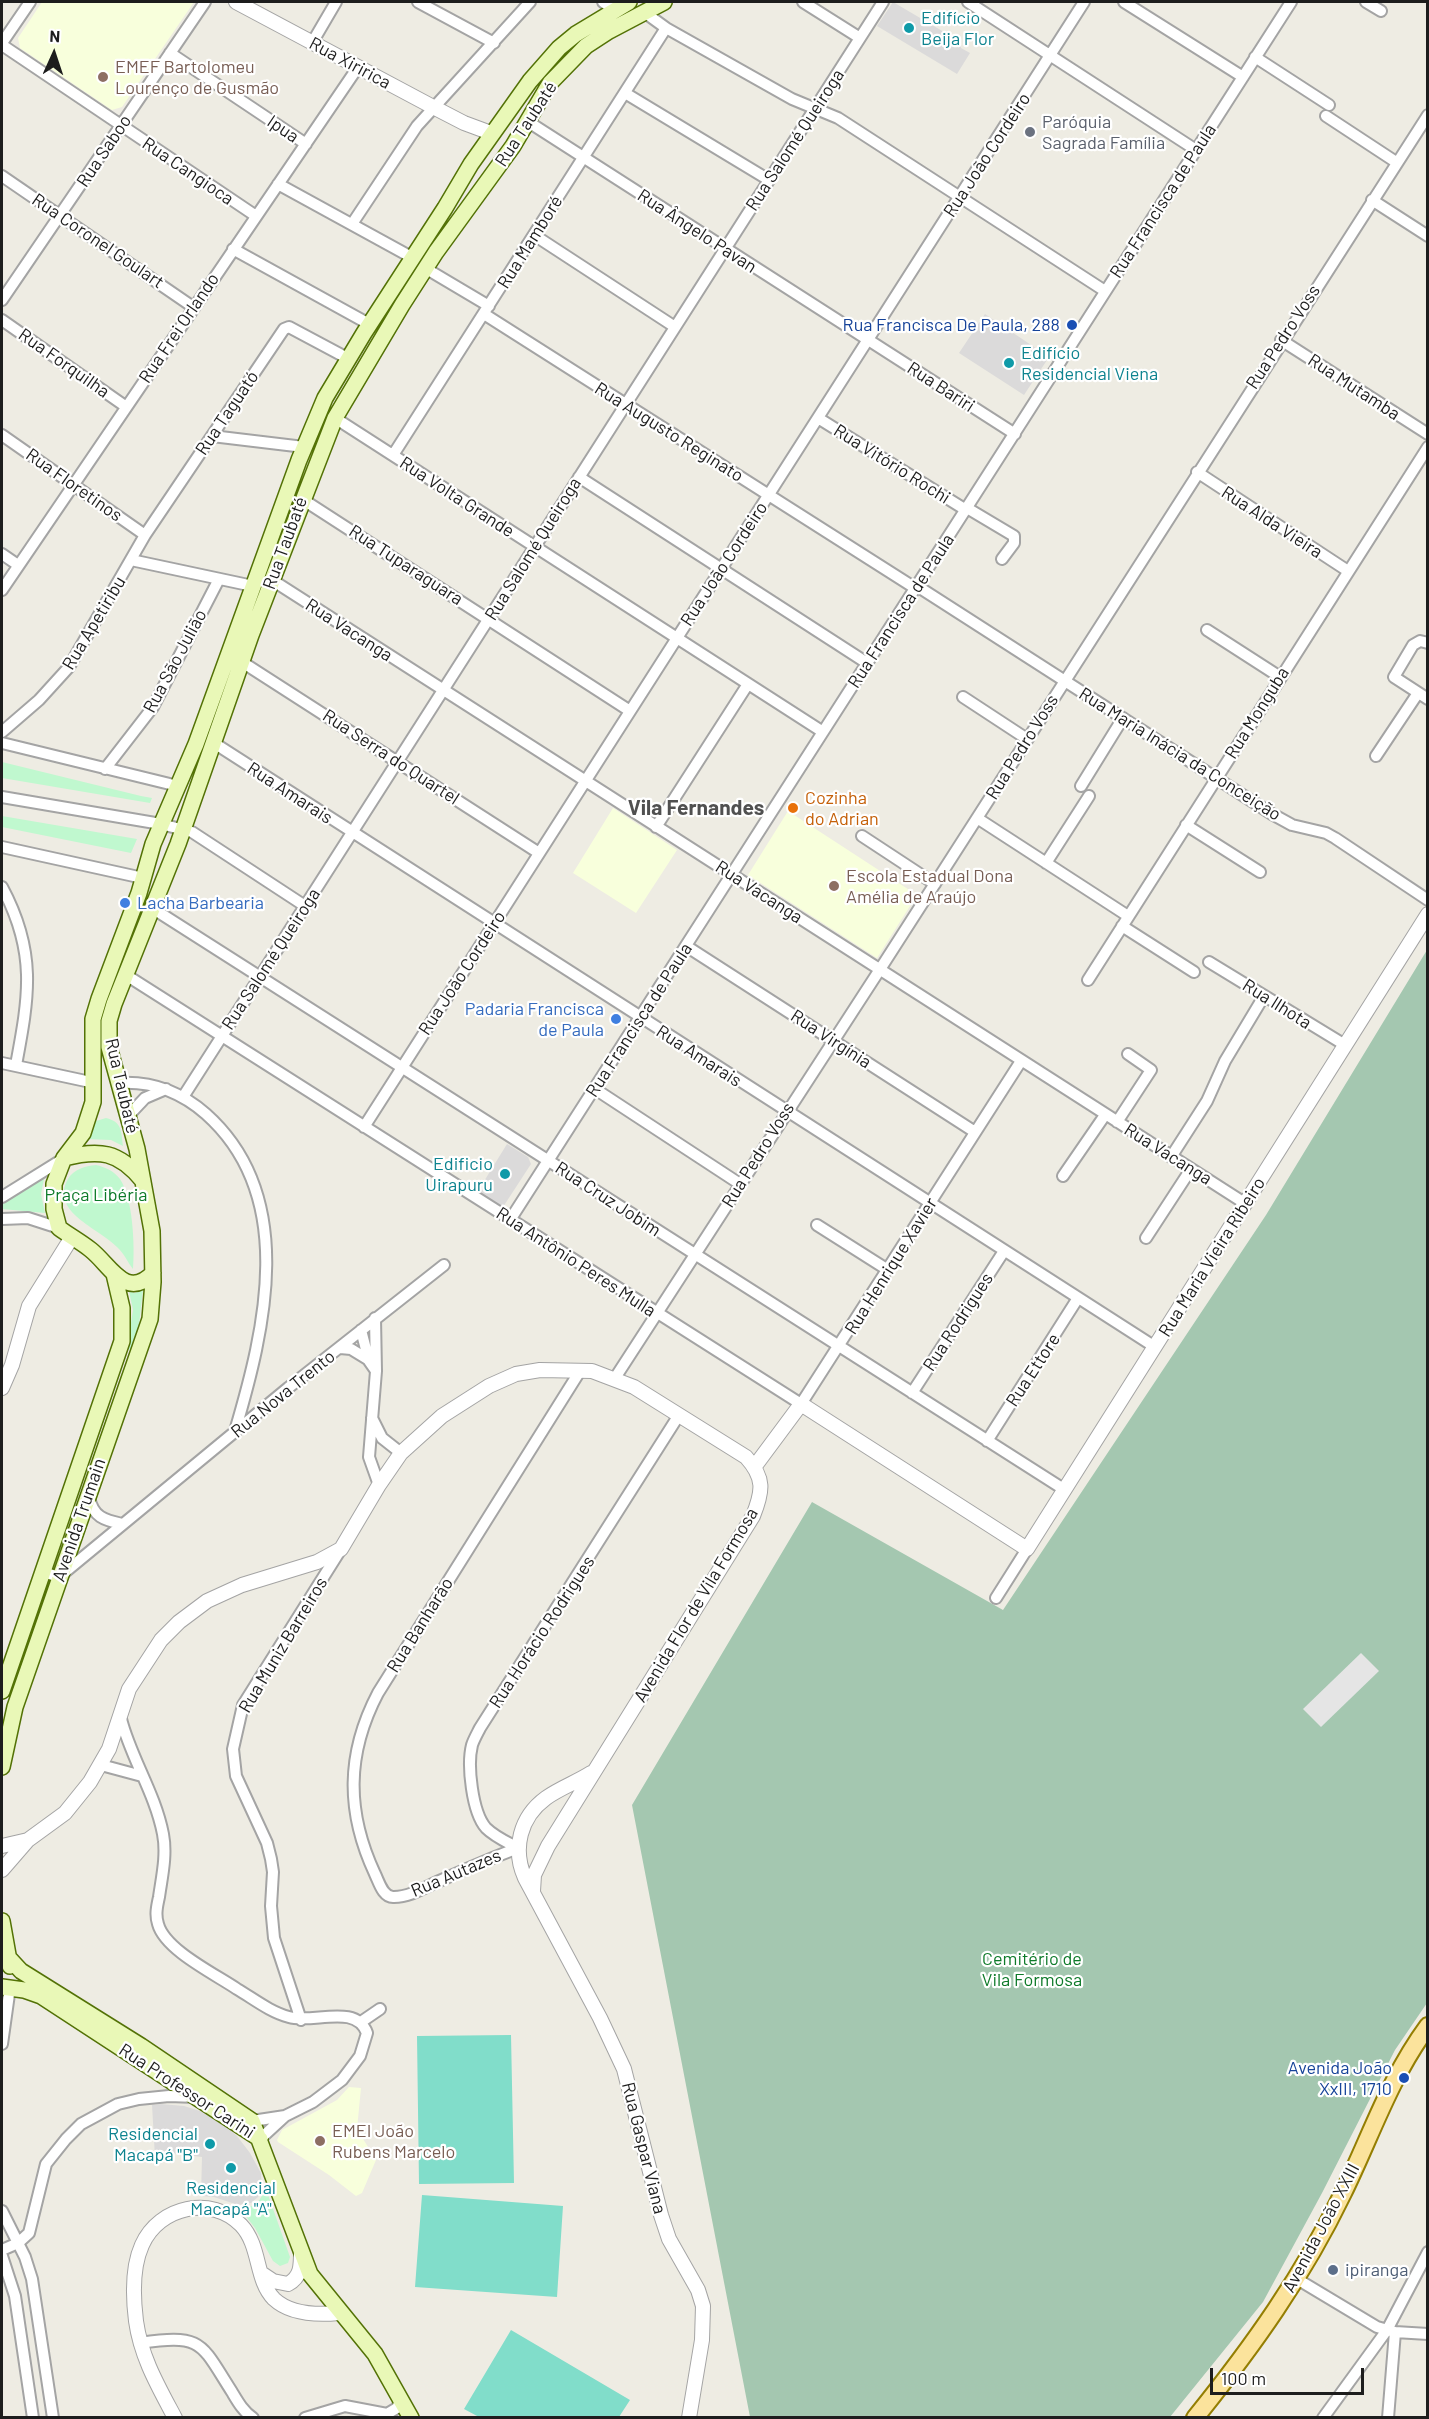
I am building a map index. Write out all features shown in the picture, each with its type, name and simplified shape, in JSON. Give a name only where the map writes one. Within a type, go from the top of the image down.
[{"type":"main road","name":"Rua Taubaté","points":[[64,1158],[83,1133],[93,1102],[95,1083],[93,1019],[161,824],[196,744],[304,447],[325,398],[369,324],[446,208],[488,138],[530,81],[560,48],[608,6],[629,2]]},
{"type":"main road","name":"Rua Taubaté","points":[[143,1181],[109,1047],[108,1033],[114,1004],[183,830],[272,580],[335,418],[425,268],[513,146],[550,83],[569,62],[601,36],[664,2]]},
{"type":"main road","points":[[488,138],[505,135],[513,146]]},
{"type":"main road","points":[[446,208],[443,218],[445,223],[450,226],[458,222]]},
{"type":"main road","points":[[93,1102],[106,1089],[119,1083]]},
{"type":"main road","points":[[99,1153],[118,1158],[132,1168],[143,1181],[152,1231],[153,1273],[141,1282],[133,1283],[119,1279],[93,1251],[59,1228],[54,1209],[54,1185],[64,1158],[99,1153]]},
{"type":"main road","name":"Avenida Trumain","points":[[2,1767],[15,1707],[89,1490],[146,1336],[152,1300],[153,1273]]},
{"type":"main road","name":"Avenida Trumain","points":[[2,1691],[122,1341],[122,1308],[114,1274]]},
{"type":"main road","points":[[2,1921],[9,1958],[6,1987]]},
{"type":"main road","name":"Rua Professor Carini","points":[[9,1958],[21,1971],[199,2093],[260,2139]]},
{"type":"main road","name":"Rua Professor Carini","points":[[6,1987],[41,1996],[199,2093],[252,2121],[260,2139]]},
{"type":"main road","name":"Avenida João XXIII","points":[[1196,2418],[1244,2358],[1297,2279],[1344,2191],[1382,2103],[1427,2028]]},
{"type":"main road","points":[[260,2139],[310,2274],[339,2313],[355,2328],[375,2354],[411,2418]]},
{"type":"street","points":[[2,44],[30,2]]},
{"type":"street","name":"Rua Saboo","points":[[2,300],[205,2]]},
{"type":"street","name":"Rua Xiririca","points":[[236,2],[464,123],[488,138]]},
{"type":"street","points":[[312,43],[336,2]]},
{"type":"street","points":[[418,2],[494,43]]},
{"type":"street","points":[[352,224],[417,126],[530,2]]},
{"type":"street","points":[[803,2],[860,38]]},
{"type":"street","name":"Rua Salomé Queiroga","points":[[183,1097],[724,248],[884,2]]},
{"type":"street","points":[[968,2],[1196,150]]},
{"type":"street","name":"Rua João Cordeiro","points":[[364,1127],[1084,2]]},
{"type":"street","points":[[1124,2],[1243,77]]},
{"type":"street","points":[[1366,2],[1381,11]]},
{"type":"street","name":"Rua Francisca de Paula","points":[[510,1220],[1015,434],[1288,3]]},
{"type":"street","points":[[644,12],[666,28],[792,99],[838,118],[1105,291]]},
{"type":"street","name":"Rua Mamboré","points":[[393,455],[666,28]]},
{"type":"street","name":"Rua Cangioca","points":[[2,44],[256,216]]},
{"type":"street","name":"Ipua","points":[[170,53],[306,144]]},
{"type":"street","points":[[1255,57],[1329,105]]},
{"type":"street","name":"Rua Frei Orlando","points":[[2,590],[358,68]]},
{"type":"street","points":[[626,93],[769,180]]},
{"type":"street","name":"Rua Pedro Voss","points":[[615,1378],[832,1040],[880,970],[1281,340],[1428,115]]},
{"type":"street","points":[[1326,116],[1396,162]]},
{"type":"street","name":"Rua Ângelo Pavan","points":[[527,122],[867,340]]},
{"type":"street","name":"Rua Coronel Goulart","points":[[2,176],[193,307]]},
{"type":"street","points":[[278,184],[413,258]]},
{"type":"street","points":[[1372,200],[1428,236]]},
{"type":"street","points":[[534,235],[675,327]]},
{"type":"street","points":[[233,249],[369,324]]},
{"type":"street","name":"Rua Augusto Reginato","points":[[425,268],[625,405],[916,587]]},
{"type":"street","name":"Rua Forquilha","points":[[2,320],[126,406]]},
{"type":"street","name":"Rua Taguató","points":[[131,560],[145,535],[285,328],[289,327],[349,359]]},
{"type":"street","name":"Rua Bariri","points":[[867,340],[1015,434]]},
{"type":"street","name":"Rua Mutamba","points":[[1281,340],[1428,434]]},
{"type":"street","name":"Rua Volta Grande","points":[[335,418],[823,732]]},
{"type":"street","name":"Rua Vitório Rochi","points":[[818,418],[1014,536],[1014,543],[1002,559]]},
{"type":"street","name":"Rua Floretinos","points":[[2,435],[145,535]]},
{"type":"street","points":[[212,436],[304,447]]},
{"type":"street","name":"Rua Monguba","points":[[1088,980],[1428,447]]},
{"type":"street","name":"Rua Alda Vieira","points":[[1197,472],[1348,571]]},
{"type":"street","points":[[579,477],[867,663]]},
{"type":"street","name":"Rua Tuparaguara","points":[[302,499],[630,711]]},
{"type":"street","points":[[2,554],[18,565]]},
{"type":"street","points":[[131,560],[253,586]]},
{"type":"street","name":"Rua Apetiribu","points":[[2,732],[39,700],[69,667],[98,621],[131,560]]},
{"type":"street","name":"Rua São Julião","points":[[105,769],[153,707],[219,579]]},
{"type":"street","name":"Rua Vacanga","points":[[272,580],[1246,1204]]},
{"type":"street","name":"Rua Maria Inácia da Conceição","points":[[916,587],[1292,825],[1326,833],[1428,900]]},
{"type":"street","points":[[1207,630],[1280,677]]},
{"type":"street","points":[[1428,643],[1420,641],[1413,645],[1394,677],[1428,699]]},
{"type":"street","name":"Rua Serra do Quartel","points":[[242,662],[539,853]]},
{"type":"street","points":[[656,826],[748,684]]},
{"type":"street","points":[[1376,756],[1418,693]]},
{"type":"street","points":[[963,698],[1027,739]]},
{"type":"street","points":[[1081,786],[1123,718]]},
{"type":"street","points":[[2,743],[178,786]]},
{"type":"street","name":"Rua Amarais","points":[[214,743],[1155,1347]]},
{"type":"street","points":[[1046,863],[1089,796]]},
{"type":"street","points":[[2,797],[161,824],[183,830],[208,841],[305,906]]},
{"type":"street","points":[[977,818],[1128,916]]},
{"type":"street","points":[[1186,825],[1260,872]]},
{"type":"street","points":[[862,836],[935,884]]},
{"type":"street","points":[[2,847],[143,878]]},
{"type":"street","points":[[2,887],[17,917],[28,974],[23,1026],[16,1065]]},
{"type":"street","name":"Rua Cruz Jobim","points":[[152,908],[1065,1490]]},
{"type":"street","name":"Rua Maria Vieira Ribeiro","points":[[996,1598],[1428,914]]},
{"type":"street","points":[[1122,926],[1194,972]]},
{"type":"street","name":"Rua Virgínia","points":[[686,946],[975,1132]]},
{"type":"street","name":"Rua Ilhota","points":[[1209,962],[1345,1045]]},
{"type":"street","name":"Rua Antônio Peres Mulla","points":[[126,975],[1027,1549]]},
{"type":"street","points":[[1171,1156],[1207,1101],[1224,1061],[1264,996]]},
{"type":"street","points":[[1117,1122],[1150,1070],[1128,1054]]},
{"type":"street","name":"Rua Henrique Xavier","points":[[755,1466],[801,1404],[839,1347],[1021,1061]]},
{"type":"street","points":[[2,1063],[95,1083]]},
{"type":"street","points":[[119,1083],[155,1084],[196,1105],[215,1122],[243,1158],[251,1176],[265,1227],[266,1274],[263,1316],[257,1348],[235,1431]]},
{"type":"street","points":[[128,1116],[145,1098],[166,1089]]},
{"type":"street","points":[[595,1089],[740,1184]]},
{"type":"street","points":[[1063,1176],[1105,1115]]},
{"type":"street","points":[[2,1197],[64,1158]]},
{"type":"street","points":[[1146,1238],[1191,1169]]},
{"type":"street","points":[[2,1219],[28,1218],[59,1228]]},
{"type":"street","points":[[817,1225],[888,1270]]},
{"type":"street","points":[[2,1388],[12,1365],[29,1306],[72,1238]]},
{"type":"street","name":"Rua Rodrigues","points":[[912,1393],[1004,1251]]},
{"type":"street","name":"Rua Nova Trento","points":[[59,1577],[235,1431],[444,1265]]},
{"type":"street","name":"Rua Ettore","points":[[987,1441],[1078,1298]]},
{"type":"street","points":[[375,1318],[376,1371],[369,1457],[379,1485]]},
{"type":"street","points":[[360,1330],[369,1361],[376,1371]]},
{"type":"street","points":[[340,1348],[351,1349],[369,1361]]},
{"type":"street","points":[[2,1870],[28,1840],[65,1813],[101,1765],[120,1719],[129,1689],[161,1640],[179,1622],[207,1601],[242,1585],[316,1562],[341,1549],[401,1453],[442,1416],[489,1386],[516,1374],[540,1370],[592,1371],[634,1387],[746,1457],[755,1466]]},
{"type":"street","name":"Rua Banharão","points":[[393,1898],[382,1889],[366,1856],[355,1805],[354,1761],[364,1719],[427,1612],[580,1371]]},
{"type":"street","name":"Rua Horácio Rodrigues","points":[[518,1848],[499,1838],[486,1827],[478,1814],[471,1780],[472,1744],[679,1415]]},
{"type":"street","points":[[372,1418],[381,1438],[401,1453]]},
{"type":"street","name":"Avenida Flor de Vila Formosa","points":[[548,1846],[753,1516],[761,1491],[761,1480],[755,1466]]},
{"type":"street","points":[[89,1490],[91,1506],[96,1515],[102,1519],[122,1524]]},
{"type":"street","name":"Rua Muniz Barreiros","points":[[301,2020],[274,1938],[271,1906],[273,1872],[267,1843],[238,1784],[232,1749],[243,1705],[341,1549]]},
{"type":"street","points":[[43,1572],[59,1577]]},
{"type":"street","points":[[120,1719],[157,1809],[165,1850],[156,1914],[162,1934],[189,1958],[279,2014],[301,2020],[343,2016],[354,2018],[361,2022],[368,2033],[365,2046],[342,2080],[313,2102],[285,2116],[260,2139]]},
{"type":"street","points":[[101,1765],[142,1776]]},
{"type":"street","name":"Avenida Flor de Vila Formosa","points":[[518,1848],[523,1824],[530,1814],[546,1798],[595,1770]]},
{"type":"street","points":[[546,1798],[556,1800],[561,1806],[559,1828]]},
{"type":"street","points":[[2,1846],[28,1840]]},
{"type":"street","points":[[518,1848],[533,1849],[548,1846]]},
{"type":"street","points":[[533,1891],[534,1875],[548,1846]]},
{"type":"street","name":"Rua Autazes","points":[[393,1898],[412,1893],[518,1848]]},
{"type":"street","name":"Rua Gaspar Viana","points":[[518,1848],[520,1868],[600,2018],[624,2069],[635,2104],[661,2215],[669,2239],[698,2290],[703,2306],[702,2340],[690,2418]]},
{"type":"street","points":[[2,2044],[6,1987]]},
{"type":"street","points":[[361,2022],[380,2008]]},
{"type":"street","points":[[2,2250],[18,2243],[29,2233],[46,2164],[81,2124],[118,2104],[139,2099],[199,2093]]},
{"type":"street","points":[[252,2121],[285,2116]]},
{"type":"street","points":[[175,2418],[148,2367],[140,2343],[135,2311],[136,2267],[142,2245],[157,2224],[182,2210],[198,2207],[211,2208],[228,2215],[250,2237],[265,2285],[285,2307],[312,2314],[339,2313]]},
{"type":"street","points":[[2,2211],[25,2257],[35,2291],[53,2418]]},
{"type":"street","points":[[261,2273],[273,2281],[288,2284],[297,2276],[301,2268],[302,2252]]},
{"type":"street","points":[[1323,2418],[1391,2331],[1428,2252]]},
{"type":"street","points":[[2,2256],[15,2296],[33,2418]]},
{"type":"street","points":[[1297,2279],[1377,2327],[1391,2331],[1428,2334]]},
{"type":"street","points":[[1388,2418],[1391,2331]]},
{"type":"street","points":[[140,2343],[185,2339],[201,2346],[214,2362],[242,2407],[253,2418]]},
{"type":"street","points":[[305,2418],[345,2406],[392,2413],[397,2408],[400,2398]]},
{"type":"street","points":[[365,2410],[375,2418]]},
{"type":"shaded area","name":"EMEF Bartolomeu Lourenço de Gusmão","points":[[42,2],[194,2],[122,107],[112,110],[20,48],[18,38]]},
{"type":"shaded area","points":[[893,2],[961,42],[961,48],[970,53],[957,74],[877,26]]},
{"type":"shaded area","points":[[985,314],[1049,357],[1024,395],[959,353]]},
{"type":"shaded area","points":[[613,808],[677,850],[636,913],[573,873]]},
{"type":"shaded area","name":"Escola Estadual Dona Amélia de Araújo","points":[[788,811],[917,895],[877,958],[748,875]]},
{"type":"shaded area","points":[[507,1144],[528,1157],[531,1164],[503,1207],[478,1191]]},
{"type":"shaded area","points":[[1361,1653],[1379,1671],[1321,1727],[1303,1709]]},
{"type":"shaded area","points":[[511,2035],[514,2183],[419,2184],[417,2036]]},
{"type":"shaded area","name":"EMEI João Rubens Marcelo","points":[[349,2087],[361,2088],[357,2129],[376,2160],[362,2193],[356,2196],[277,2140],[282,2130],[337,2100]]},
{"type":"shaded area","points":[[152,2105],[184,2106],[203,2112],[237,2136],[261,2173],[262,2190],[258,2197],[251,2203],[238,2205],[214,2197],[201,2196],[202,2157],[172,2153],[155,2157]]},
{"type":"shaded area","points":[[422,2195],[563,2206],[557,2297],[415,2287]]},
{"type":"shaded area","points":[[511,2330],[630,2400],[619,2417],[479,2417],[464,2409]]},
{"type":"green space","points":[[2,762],[152,798],[150,803],[2,778]]},
{"type":"green space","points":[[2,816],[137,839],[131,853],[2,827]]},
{"type":"green space","name":"Cemitério de Vila Formosa","points":[[1427,950],[1427,2003],[1395,2050],[1263,2302],[1170,2417],[750,2417],[632,1805],[812,1502],[1003,1610],[1266,1215]]},
{"type":"green space","name":"Praça Libéria","points":[[106,1118],[118,1124],[123,1146],[111,1140],[86,1139],[96,1121]]},
{"type":"green space","name":"Praça Libéria","points":[[96,1165],[106,1168],[120,1179],[128,1198],[134,1248],[133,1269],[119,1249],[70,1210],[65,1201],[64,1191],[70,1176],[80,1169]]},
{"type":"green space","name":"Praça Libéria","points":[[45,1174],[41,1194],[45,1213],[2,1209],[2,1205]]},
{"type":"green space","points":[[143,1289],[138,1334],[132,1350],[127,1349],[133,1310],[129,1291],[135,1293]]},
{"type":"green space","points":[[266,2189],[290,2257],[288,2263],[280,2266],[273,2261],[255,2228],[241,2210],[257,2204]]},
{"type":"place","name":"Edifício Beija Flor","points":[[909,28]]},
{"type":"place","name":"EMEF Bartolomeu Lourenço de Gusmão","points":[[103,77]]},
{"type":"place","name":"Paróquia Sagrada Família","points":[[1030,132]]},
{"type":"place","name":"Rua Francisca De Paula, 288","points":[[1072,325]]},
{"type":"place","name":"Edifício Residencial Viena","points":[[1009,363]]},
{"type":"place","name":"Cozinha do Adrian","points":[[793,808]]},
{"type":"place","name":"Escola Estadual Dona Amélia de Araújo","points":[[834,886]]},
{"type":"place","name":"Lacha Barbearia","points":[[125,903]]},
{"type":"place","name":"Padaria Francisca de Paula","points":[[616,1019]]},
{"type":"place","name":"Edificio Uirapuru","points":[[505,1174]]},
{"type":"place","name":"Avenida João XxIII, 1710","points":[[1404,2078]]},
{"type":"place","name":"EMEI João Rubens Marcelo","points":[[320,2141]]},
{"type":"place","name":"Residencial Macapá \"B\"","points":[[210,2144]]},
{"type":"place","name":"Residencial Macapá \"A\"","points":[[231,2168]]},
{"type":"place","name":"ipiranga","points":[[1333,2270]]},
{"type":"district","name":"Vila Fernandes","points":[[696,808]]}]
